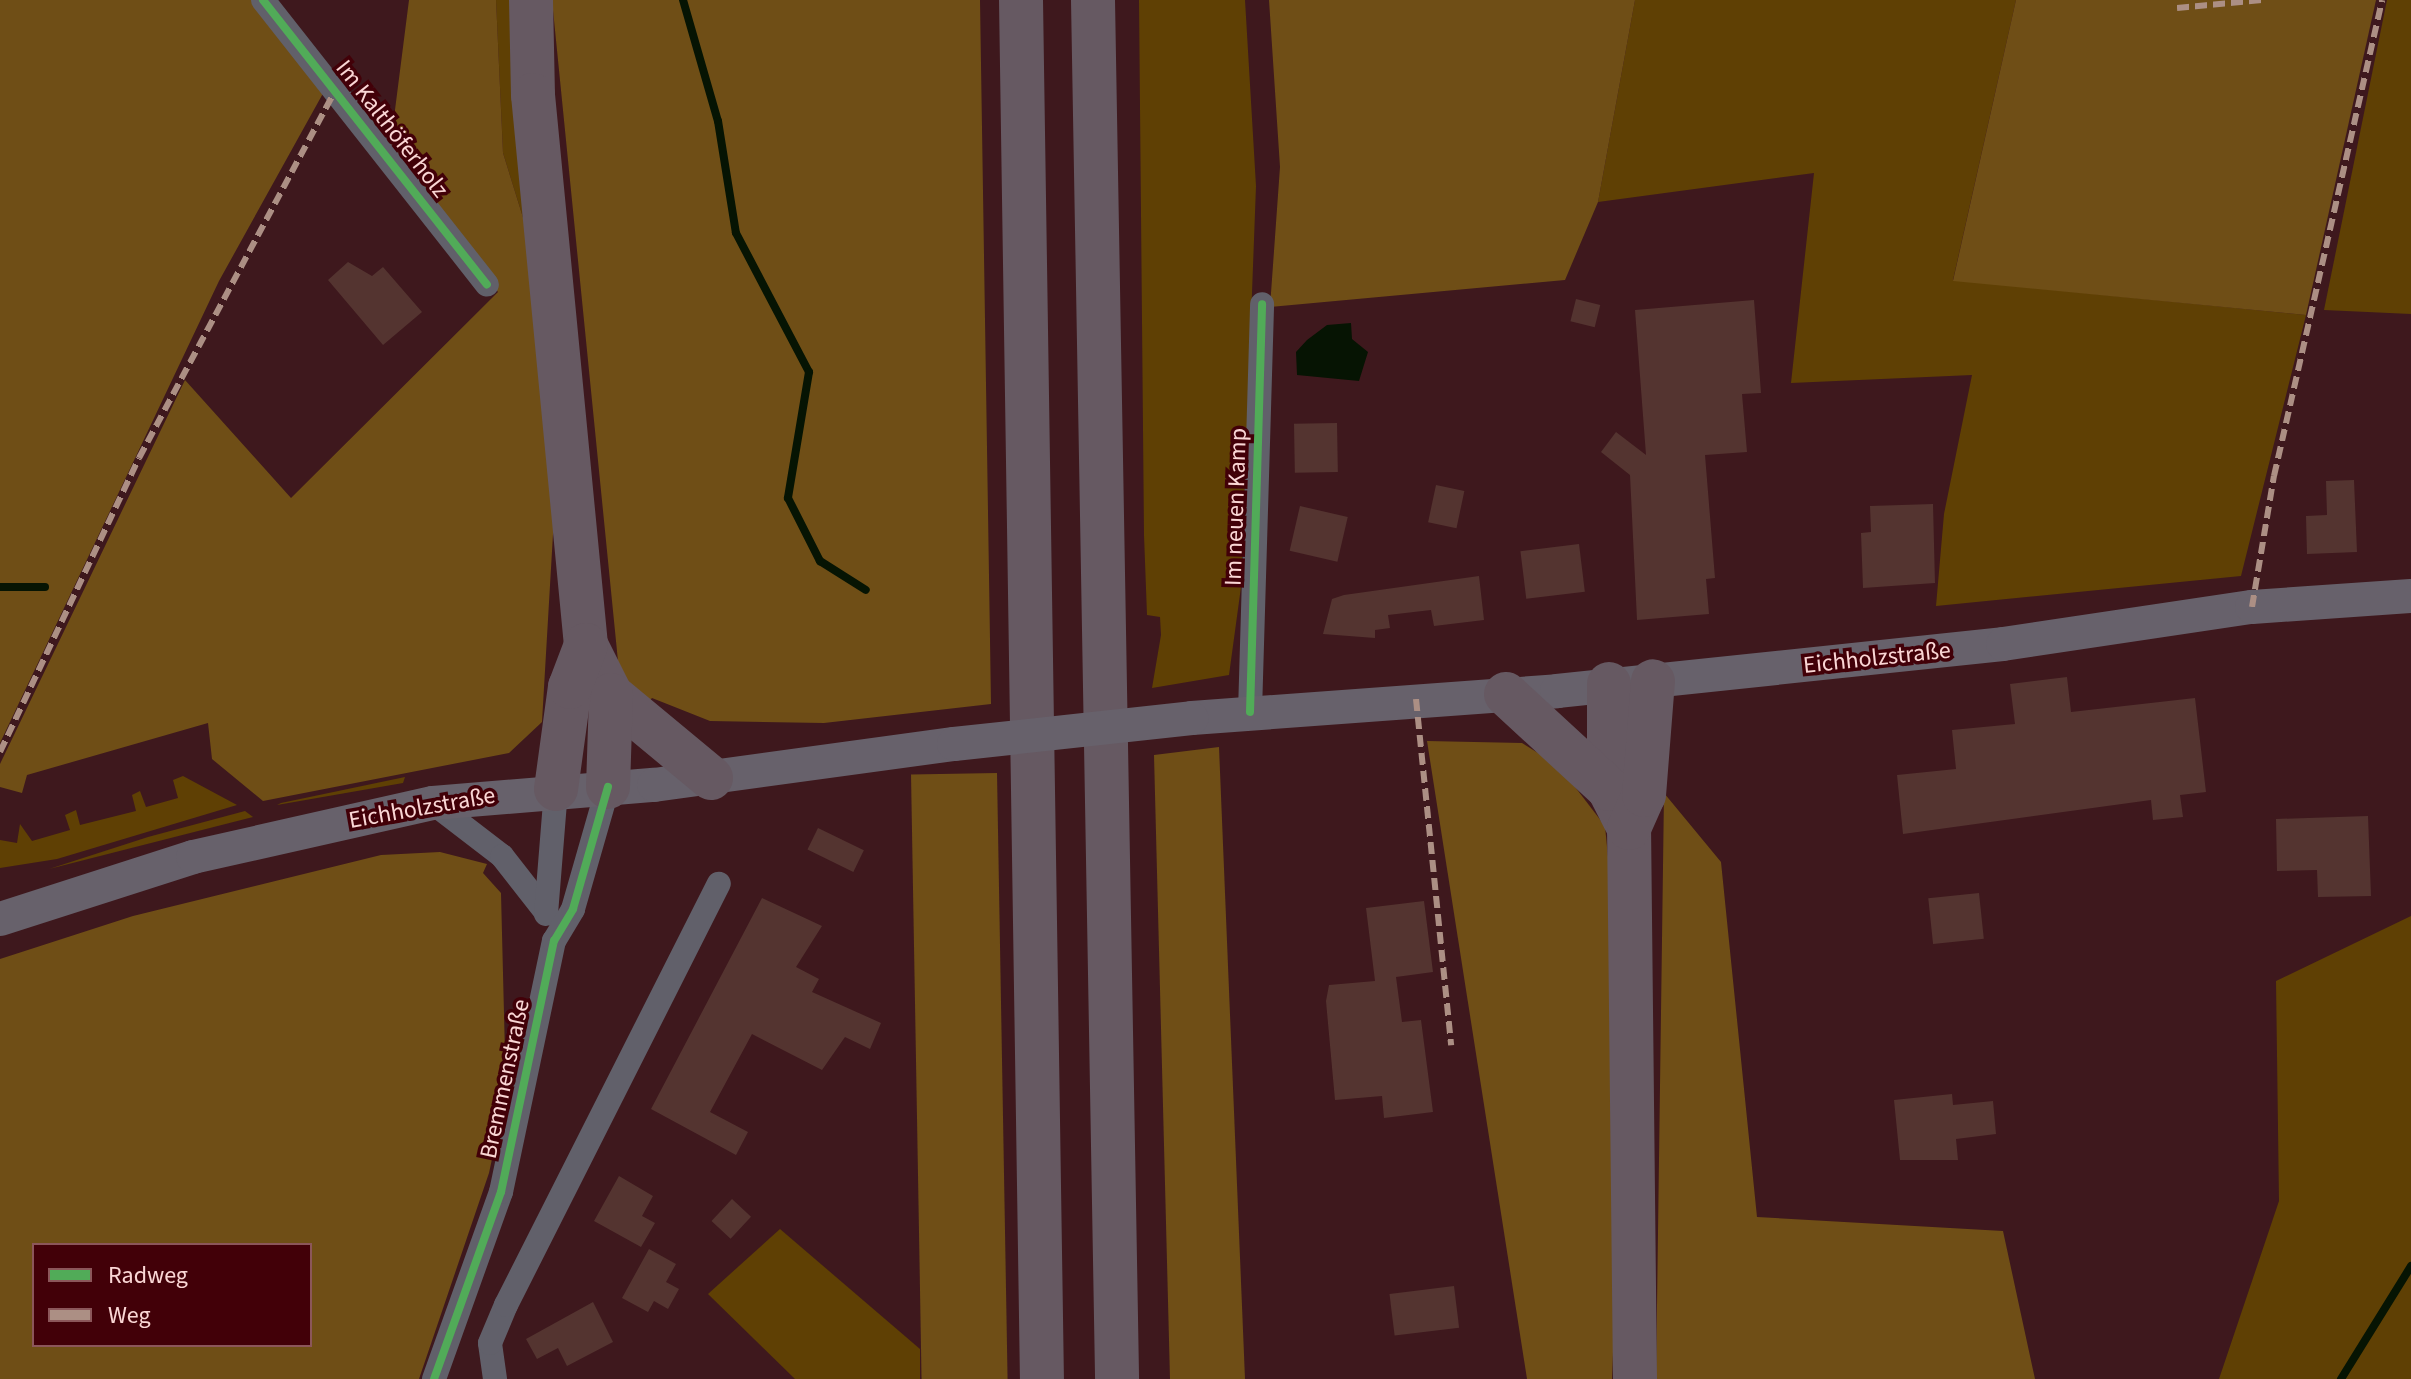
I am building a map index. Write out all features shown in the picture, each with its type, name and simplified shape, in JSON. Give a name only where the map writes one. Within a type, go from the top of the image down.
[{"type":"highway","points":[[531,0],[534,109],[586,645],[611,695],[711,778]]},
{"type":"highway","points":[[1021,0],[1042,1379]]},
{"type":"highway","points":[[1093,0],[1117,1379]]},
{"type":"highway","points":[[556,789],[570,687],[586,645]]},
{"type":"highway","points":[[1635,1379],[1629,828],[1644,795],[1653,681]]},
{"type":"highway","points":[[1609,684],[1609,789]]},
{"type":"highway","points":[[1506,694],[1609,789],[1629,828]]},
{"type":"highway","points":[[608,787],[611,695]]},
{"type":"main road","name":"Eichholzstraße","points":[[0,919],[193,857],[433,803],[556,789],[711,778],[854,755],[1250,712],[1653,681],[2003,644],[2252,607],[2411,596]]},
{"type":"main road","points":[[0,893],[58,898]]},
{"type":"street","name":"Im Kalthöferholz","points":[[263,0],[487,285]]},
{"type":"street","name":"Im neuen Kamp","points":[[1250,712],[1262,304]]},
{"type":"street","name":"Bremmenstraße","points":[[434,1379],[501,1192],[554,941],[573,909],[608,787]]},
{"type":"street","name":"Bremmenstraße","points":[[545,911],[556,789]]},
{"type":"street","name":"Bremmenstraße","points":[[433,803],[502,856],[545,911],[554,941]]},
{"type":"street","points":[[495,1379],[490,1343],[506,1305],[719,884]]},
{"type":"shaded area","points":[[0,0],[255,0],[326,88],[219,281],[0,743]]},
{"type":"shaded area","points":[[409,0],[496,0],[503,153],[534,253],[556,483],[542,722],[509,753],[263,801],[212,759],[208,723],[27,775],[22,793],[0,787],[0,764],[185,380],[291,498],[498,292],[390,149]]},
{"type":"shaded area","points":[[496,0],[520,0],[534,253],[503,153]]},
{"type":"shaded area","points":[[552,0],[980,0],[991,704],[824,723],[710,721],[652,698],[645,705],[619,671]]},
{"type":"shaded area","points":[[1139,0],[1245,0],[1256,186],[1241,587],[1229,675],[1152,688],[1161,635],[1160,617],[1147,615],[1144,535]]},
{"type":"shaded area","points":[[1269,0],[1635,0],[1598,202],[1565,280],[1270,307],[1280,167]]},
{"type":"shaded area","points":[[1635,0],[2016,0],[1953,280],[2306,315],[2241,576],[1936,606],[1944,514],[1972,375],[1791,383],[1814,173],[1598,202]]},
{"type":"shaded area","points":[[2016,0],[2376,0],[2306,315],[1953,281]]},
{"type":"shaded area","points":[[2387,0],[2411,0],[2411,314],[2324,310]]},
{"type":"shaded area","points":[[1351,323],[1352,339],[1368,352],[1359,381],[1297,375],[1296,352],[1307,340],[1327,325]]},
{"type":"shaded area","points":[[1427,741],[1522,743],[1559,766],[1605,826],[1615,929],[1620,1170],[1612,1379],[1527,1379]]},
{"type":"shaded area","points":[[1219,747],[1245,1379],[1170,1379],[1154,755]]},
{"type":"shaded area","points":[[997,773],[1008,1379],[922,1379],[911,775]]},
{"type":"shaded area","points":[[183,776],[237,805],[57,859],[0,868],[0,840],[17,843],[20,824],[32,841],[70,830],[65,815],[76,810],[80,825],[136,811],[132,795],[140,791],[146,807],[178,798],[173,780]]},
{"type":"shaded area","points":[[405,777],[403,783],[277,805],[281,803]]},
{"type":"shaded area","points":[[1664,793],[1721,862],[1757,1217],[2003,1231],[2035,1379],[1656,1379]]},
{"type":"shaded area","points":[[245,811],[253,817],[49,869],[148,837]]},
{"type":"shaded area","points":[[440,852],[487,864],[483,873],[501,893],[506,1094],[489,1173],[419,1379],[0,1379],[0,959],[133,916],[381,855]]},
{"type":"shaded area","points":[[2411,916],[2411,1379],[2219,1379],[2279,1201],[2276,981]]},
{"type":"shaded area","points":[[780,1229],[920,1349],[920,1379],[795,1379],[708,1294]]},
{"type":"building","points":[[348,262],[372,276],[383,267],[422,312],[383,345],[328,280]]},
{"type":"building","points":[[1576,299],[1600,305],[1595,327],[1570,321]]},
{"type":"building","points":[[1754,300],[1761,393],[1742,394],[1747,452],[1705,455],[1715,578],[1706,579],[1709,614],[1637,620],[1630,475],[1601,452],[1616,432],[1646,455],[1635,310]]},
{"type":"building","points":[[1337,423],[1338,472],[1295,473],[1294,424]]},
{"type":"building","points":[[2354,480],[2357,552],[2307,554],[2306,516],[2327,515],[2326,481]]},
{"type":"building","points":[[1436,485],[1464,491],[1456,528],[1428,522]]},
{"type":"building","points":[[1933,504],[1935,583],[1863,588],[1861,533],[1871,532],[1870,506]]},
{"type":"building","points":[[1300,506],[1348,517],[1337,562],[1290,551]]},
{"type":"building","points":[[1579,544],[1585,592],[1526,599],[1520,551]]},
{"type":"building","points":[[1479,576],[1484,620],[1434,626],[1431,610],[1388,615],[1390,628],[1375,630],[1375,638],[1323,634],[1332,599]]},
{"type":"building","points":[[2067,677],[2071,712],[2195,698],[2206,792],[2180,795],[2183,817],[2153,820],[2151,800],[1903,834],[1897,775],[1956,769],[1952,730],[2015,724],[2010,684]]},
{"type":"building","points":[[2368,816],[2371,896],[2318,897],[2317,870],[2277,871],[2276,819]]},
{"type":"building","points":[[818,828],[864,850],[853,872],[807,850]]},
{"type":"building","points":[[1979,893],[1984,939],[1933,944],[1928,898]]},
{"type":"building","points":[[762,898],[822,926],[796,967],[819,979],[812,992],[881,1023],[870,1049],[845,1037],[822,1070],[752,1034],[710,1112],[748,1132],[736,1155],[651,1109]]},
{"type":"building","points":[[1424,901],[1433,972],[1396,977],[1402,1022],[1421,1020],[1433,1112],[1384,1118],[1382,1096],[1335,1100],[1326,1001],[1329,985],[1375,981],[1366,908]]},
{"type":"building","points":[[1952,1094],[1953,1105],[1993,1101],[1996,1134],[1956,1139],[1958,1160],[1900,1160],[1894,1100]]},
{"type":"building","points":[[619,1176],[653,1196],[642,1216],[655,1223],[641,1247],[594,1221]]},
{"type":"building","points":[[732,1199],[751,1217],[731,1239],[712,1221]]},
{"type":"building","points":[[649,1249],[676,1264],[666,1282],[679,1289],[668,1309],[654,1301],[648,1312],[622,1298]]},
{"type":"building","points":[[1454,1286],[1459,1328],[1395,1336],[1389,1294]]},
{"type":"building","points":[[593,1302],[613,1342],[567,1366],[558,1348],[537,1359],[526,1339]]},
{"type":"waterway","points":[[683,0],[718,121],[736,233],[809,372],[788,498],[820,561],[866,590]]},
{"type":"waterway","points":[[0,587],[45,587]]},
{"type":"waterway","points":[[2341,1379],[2411,1266]]},
{"type":"marked path","points":[[2177,8],[2262,0]]},
{"type":"marked path","points":[[2252,607],[2274,476],[2382,0]]},
{"type":"marked path","points":[[0,752],[139,458],[336,89]]},
{"type":"marked path","points":[[1416,699],[1451,1045]]},
{"type":"cycle path","points":[[263,0],[487,285]]},
{"type":"cycle path","points":[[1250,712],[1262,304]]},
{"type":"cycle path","points":[[434,1379],[501,1192],[554,941],[573,909],[608,787]]}]
